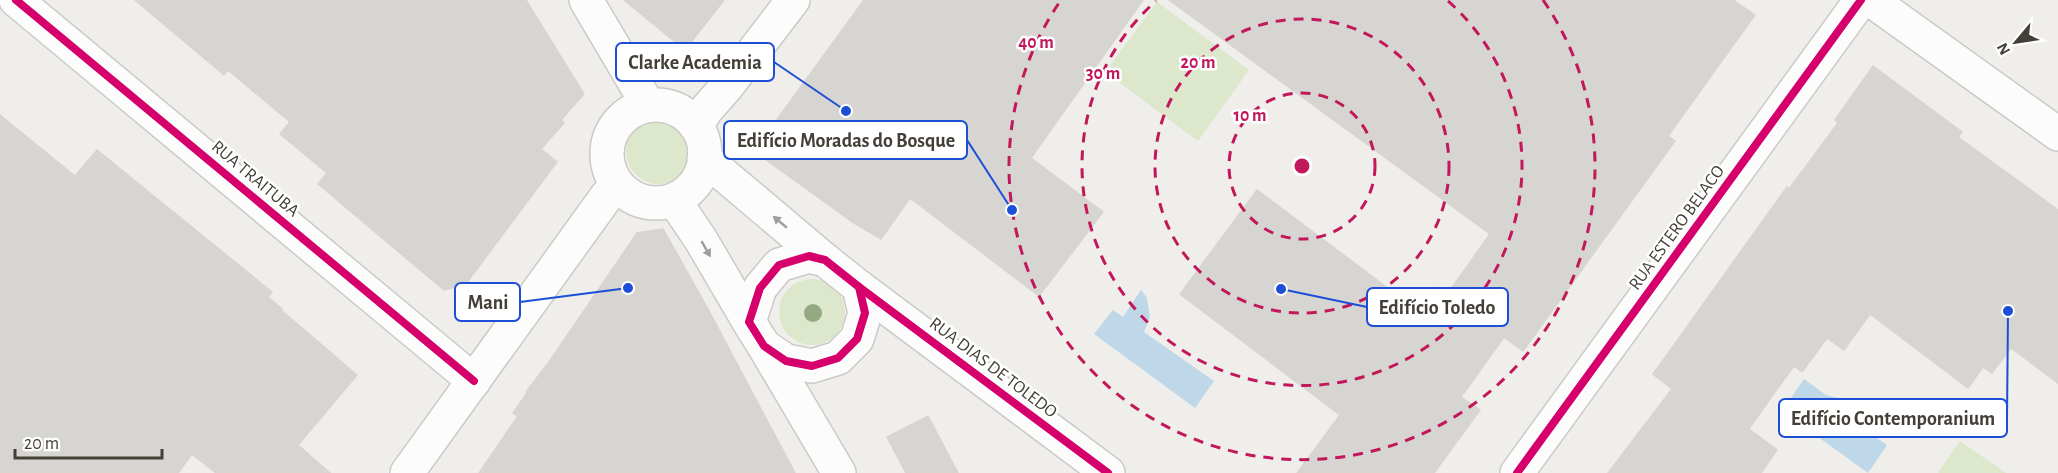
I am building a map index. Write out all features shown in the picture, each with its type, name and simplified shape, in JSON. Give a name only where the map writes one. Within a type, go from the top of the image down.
[{"type":"street","name":"RUA TRAITUBA","points":[[16,0],[474,381]]},
{"type":"street","points":[[586,0],[648,105]]},
{"type":"street","points":[[696,126],[706,110],[793,0]]},
{"type":"street","name":"RUA ESTERO BELACO","points":[[1517,473],[1861,0]]},
{"type":"street","points":[[1871,0],[2058,134]]},
{"type":"street","points":[[648,105],[666,106],[683,113],[696,126],[703,141],[704,158],[700,174],[691,189],[674,200],[653,203],[634,199],[617,185],[608,167],[607,146],[614,127],[629,112],[648,105]]},
{"type":"street","points":[[704,158],[860,287],[865,314],[857,339],[838,358],[812,366],[786,361],[756,334]]},
{"type":"street","points":[[407,473],[606,197],[617,185]]},
{"type":"street","points":[[674,200],[701,240],[839,473]]},
{"type":"street","points":[[756,334],[760,288],[779,265],[808,256],[825,260]]},
{"type":"street","name":"RUA DIAS DE TOLEDO","points":[[860,287],[1108,473]]},
{"type":"green space","points":[[1157,2],[1249,70],[1198,141],[1105,72]]},
{"type":"green space","points":[[659,118],[672,121],[682,128],[689,138],[692,151],[689,164],[682,174],[672,181],[659,184],[646,181],[636,174],[629,164],[626,151],[629,138],[636,128],[646,121]]},
{"type":"green space","points":[[812,279],[825,282],[835,289],[842,299],[845,312],[842,325],[835,335],[825,342],[812,345],[799,342],[789,335],[782,325],[779,312],[782,299],[789,289],[799,282]]},
{"type":"green space","points":[[1960,441],[2006,473],[1938,473]]},
{"type":"water","points":[[1141,290],[1147,298],[1150,317],[1144,332],[1214,381],[1195,408],[1094,334],[1113,310],[1123,317]]},
{"type":"water","points":[[1804,379],[1826,395],[1854,402],[1871,434],[1887,445],[1868,473],[1782,411]]},
{"type":"building","points":[[135,0],[526,0],[584,94],[561,120],[564,123],[541,149],[557,162],[465,285],[444,290],[318,184],[327,173],[280,134],[290,122],[228,70],[224,75]]},
{"type":"building","points":[[624,0],[724,0],[685,50]]},
{"type":"building","points":[[864,0],[1143,0],[1031,158],[1103,212],[1039,296],[910,198],[881,239],[854,223],[754,151]]},
{"type":"building","points":[[1169,0],[1733,0],[1755,15],[1668,136],[1675,141],[1523,351],[1504,337],[1461,397],[1480,410],[1434,473],[1297,473],[1340,415],[1180,294],[1257,190],[1417,310],[1434,287],[1446,296],[1490,234]]},
{"type":"building","points":[[1873,66],[1962,132],[1958,137],[2058,210],[2058,383],[2011,348],[1992,373],[1983,367],[1968,388],[1870,314],[1844,350],[1827,338],[1802,372],[1794,366],[1749,429],[1777,450],[1761,473],[1608,473],[1672,389],[1653,374],[1787,187],[1789,189],[1838,123],[1835,120]]},
{"type":"building","points":[[0,115],[75,176],[97,150],[272,292],[268,297],[281,310],[357,375],[298,445],[330,473],[216,473],[192,454],[178,473],[0,473]]},
{"type":"building","points":[[663,229],[795,473],[479,473],[518,416],[513,413],[526,392],[637,233]]},
{"type":"building","points":[[928,416],[958,473],[906,473],[887,437]]},
{"type":"cycle path","points":[[16,0],[474,381]]},
{"type":"cycle path","points":[[1517,473],[1861,0]]},
{"type":"cycle path","points":[[809,256],[825,260],[859,287],[865,313],[857,339],[838,358],[812,366],[786,361],[764,346],[749,322],[760,288],[779,265],[809,256]]},
{"type":"cycle path","points":[[859,287],[1108,473]]},
{"type":"place","name":"Clarke Academia","points":[[846,111]]},
{"type":"place","name":"Edifício Moradas do Bosque","points":[[1012,210]]},
{"type":"place","name":"Mani","points":[[628,288]]},
{"type":"place","name":"Edifício Toledo","points":[[1281,289]]},
{"type":"place","name":"Edifício Contemporanium","points":[[2008,311]]}]
